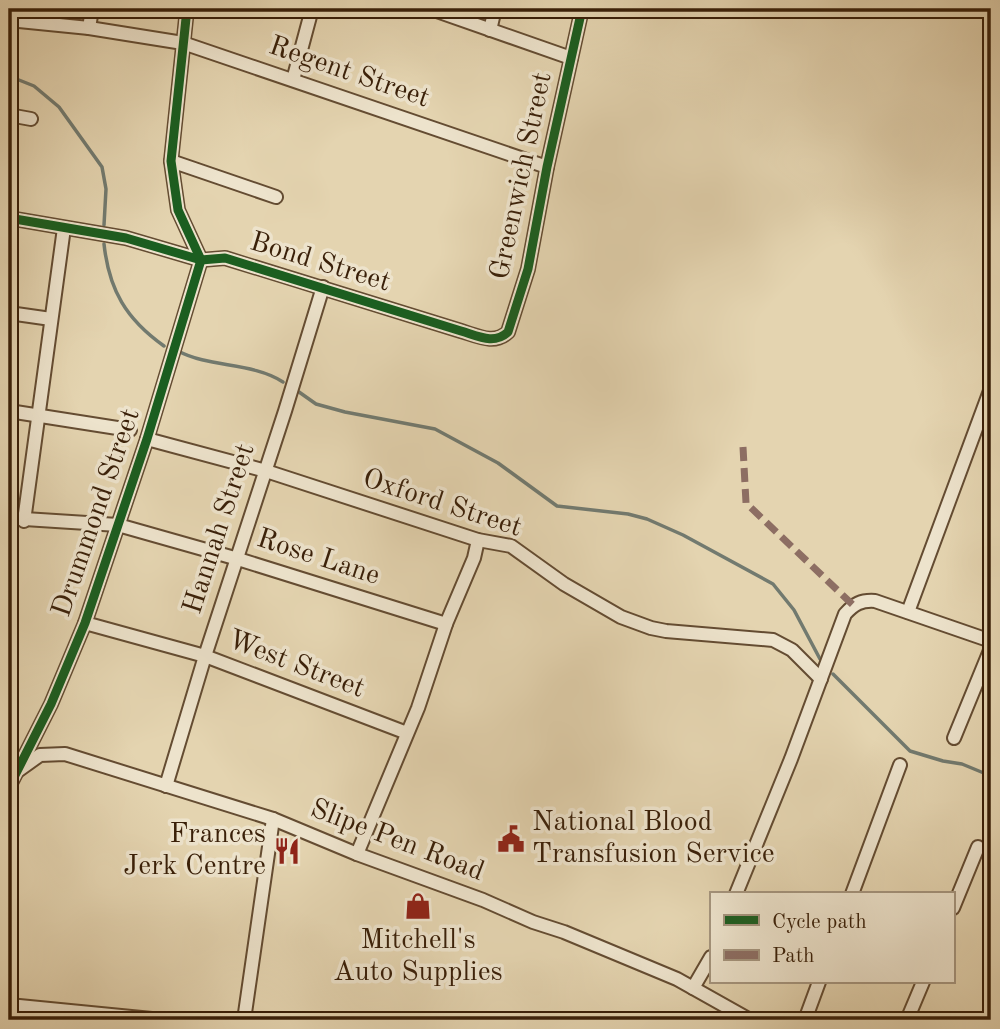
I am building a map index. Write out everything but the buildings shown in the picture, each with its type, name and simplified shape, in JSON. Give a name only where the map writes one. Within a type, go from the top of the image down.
[{"type":"street","points":[[89,28],[92,9]]},
{"type":"street","points":[[187,9],[171,161],[178,210],[201,260]]},
{"type":"street","points":[[293,80],[312,9]]},
{"type":"street","points":[[431,9],[571,58]]},
{"type":"street","points":[[491,30],[495,9]]},
{"type":"street","name":"Greenwich Street","points":[[492,340],[501,339],[508,332],[528,269],[547,167],[582,9]]},
{"type":"street","name":"Regent Street","points":[[9,20],[89,28],[183,43],[547,167]]},
{"type":"street","points":[[9,116],[31,119]]},
{"type":"street","points":[[171,161],[276,197]]},
{"type":"street","name":"Bond Street","points":[[9,218],[126,238],[201,260],[225,258],[492,340]]},
{"type":"street","points":[[24,521],[64,228]]},
{"type":"street","name":"Drummond Street","points":[[9,787],[12,775],[51,704],[85,623],[147,439],[201,260]]},
{"type":"street","name":"Hannah Street","points":[[166,786],[323,287]]},
{"type":"street","points":[[9,313],[51,319]]},
{"type":"street","points":[[908,612],[991,388]]},
{"type":"street","points":[[9,411],[130,430]]},
{"type":"street","name":"Oxford Street","points":[[147,439],[265,471],[478,540],[510,546],[621,617],[666,631],[773,640],[784,644],[821,679]]},
{"type":"street","name":"Rose Lane","points":[[9,518],[24,521],[118,524],[446,625]]},
{"type":"street","points":[[357,854],[407,733],[446,625],[474,558],[478,540]]},
{"type":"street","points":[[737,892],[845,614],[853,605],[864,600],[875,601],[991,642]]},
{"type":"street","name":"West Street","points":[[85,623],[205,656],[407,733]]},
{"type":"street","points":[[954,738],[991,648]]},
{"type":"street","name":"Slipe Pen Road","points":[[12,775],[40,755],[65,754],[272,819],[564,932],[693,988],[748,1020]]},
{"type":"street","points":[[853,892],[900,765]]},
{"type":"street","points":[[244,1020],[272,819]]},
{"type":"street","points":[[954,906],[978,847]]},
{"type":"street","points":[[693,988],[710,959]]},
{"type":"street","points":[[805,1020],[818,984]]},
{"type":"street","points":[[907,1020],[922,984]]},
{"type":"street","points":[[9,1005],[162,1020]]},
{"type":"waterway","points":[[9,76],[34,86],[59,107],[102,167],[106,189],[104,225]]},
{"type":"waterway","points":[[104,244],[110,276],[122,302],[139,325],[164,346]]},
{"type":"waterway","points":[[178,351],[204,360],[258,371],[283,382]]},
{"type":"waterway","points":[[299,392],[316,404],[345,412],[435,429],[498,463],[557,506],[628,514],[647,519],[683,535],[773,584],[794,610],[820,659]]},
{"type":"waterway","points":[[833,674],[910,751],[962,764],[991,776]]},
{"type":"marked path","points":[[743,447],[746,503],[853,605]]},
{"type":"cycle path","points":[[9,787],[51,704],[85,623],[147,439],[201,260],[178,210],[171,161],[187,9]]},
{"type":"cycle path","points":[[9,218],[126,238],[201,260],[225,258],[480,337],[491,339],[503,336],[508,332],[528,269],[547,167],[582,9]]},
{"type":"place","name":"National Blood Transfusion Service","points":[[511,839]]},
{"type":"place","name":"Frances Jerk Centre","points":[[287,851]]},
{"type":"place","name":"Mitchell's Auto Supplies","points":[[418,906]]}]
